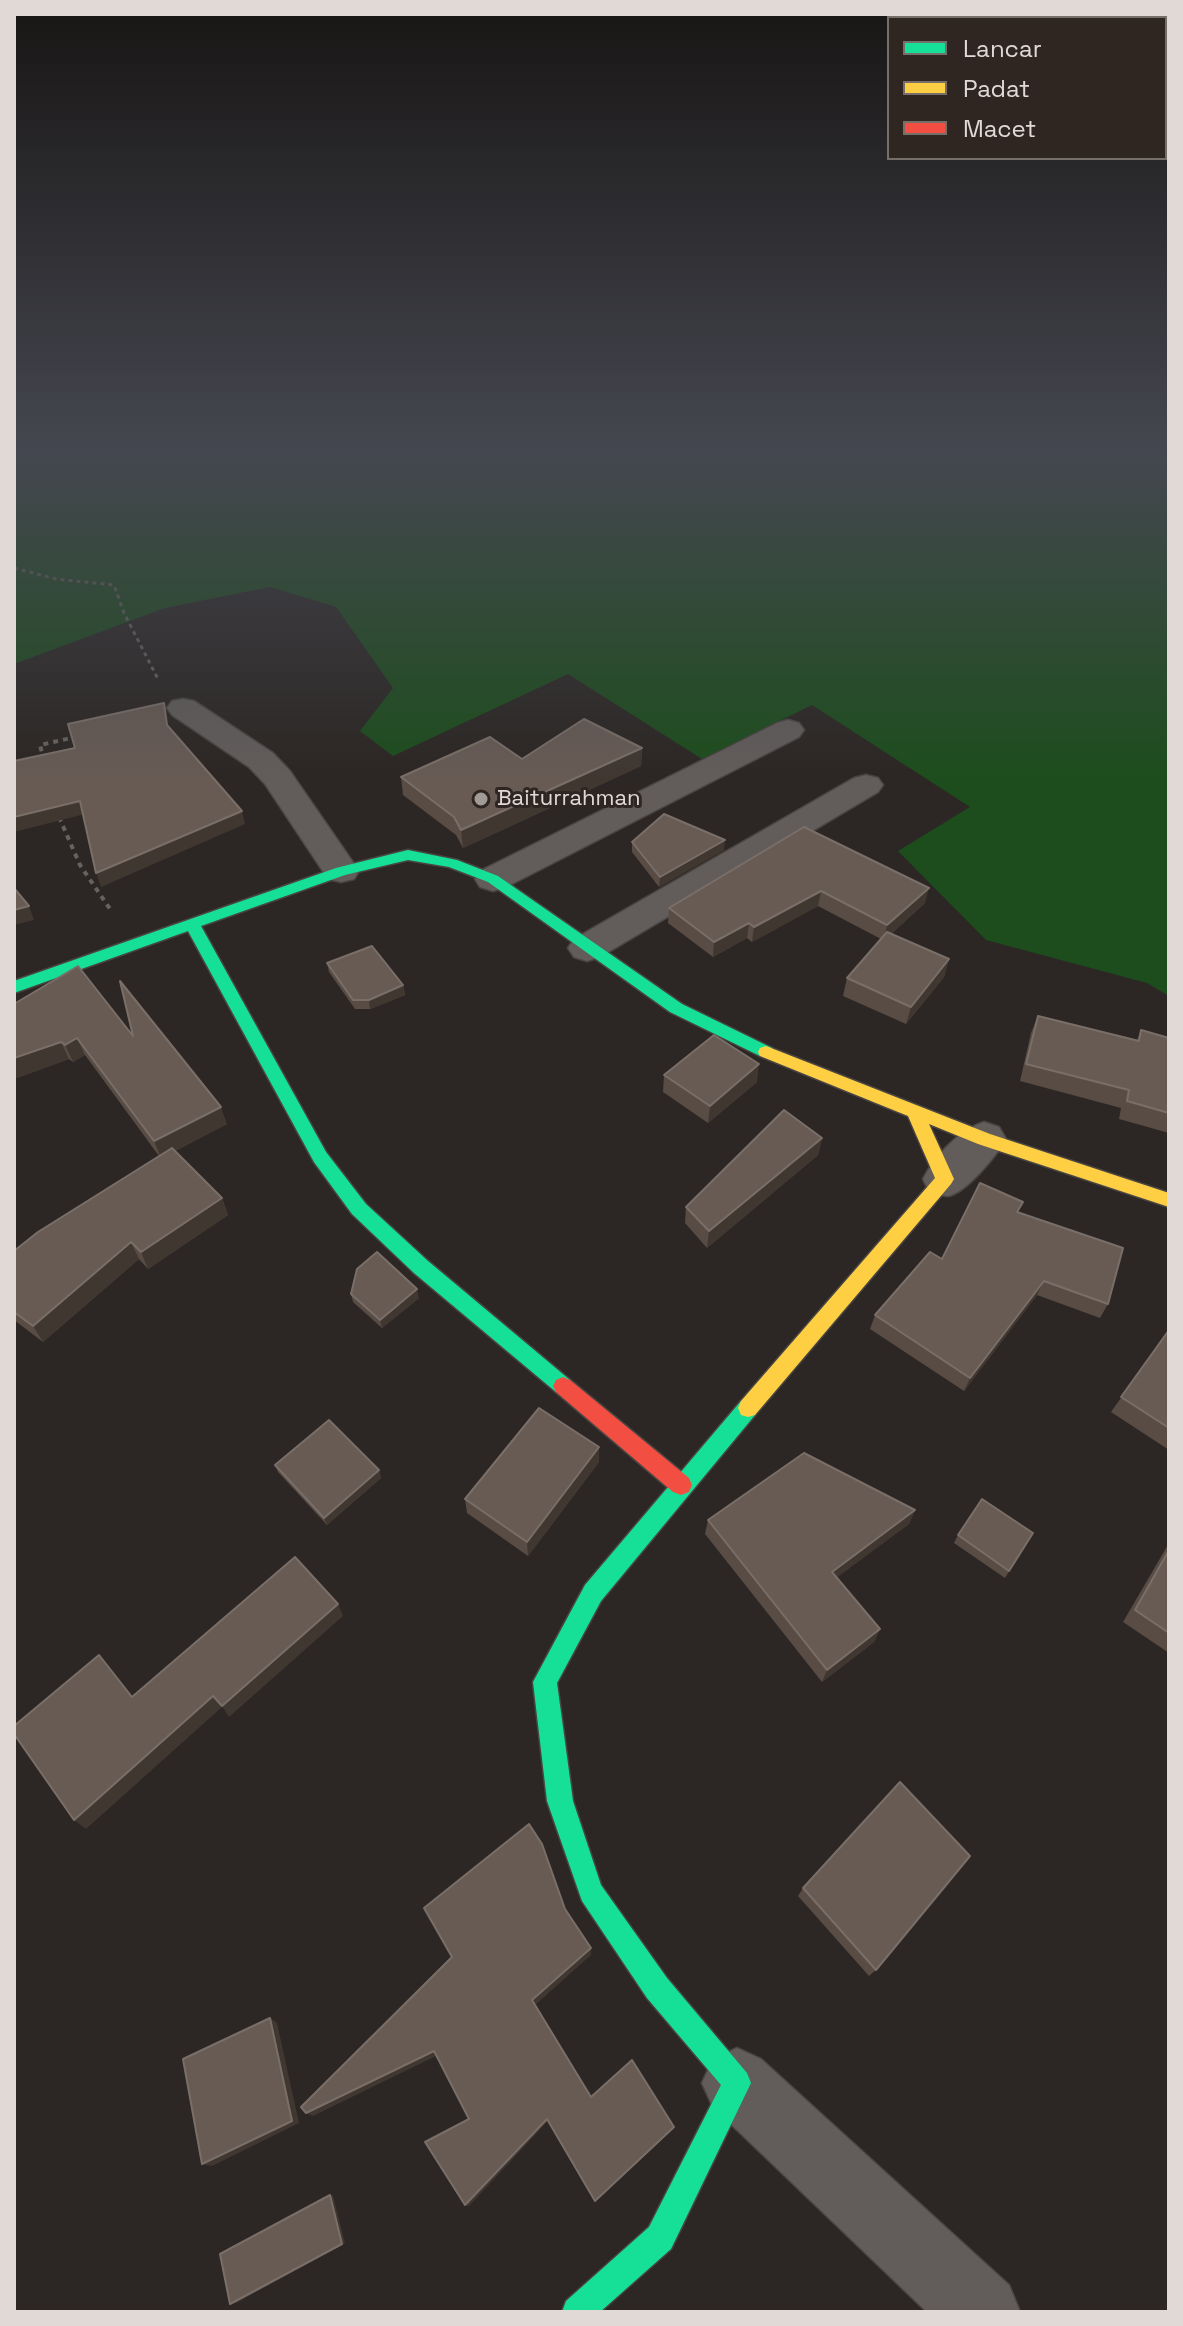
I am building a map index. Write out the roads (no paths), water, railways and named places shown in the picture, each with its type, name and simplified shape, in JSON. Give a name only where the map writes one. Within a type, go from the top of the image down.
[{"type":"street","points":[[183,708],[261,760],[278,778],[341,871]]},
{"type":"street","points":[[493,879],[788,730]]},
{"type":"street","points":[[587,948],[866,785]]},
{"type":"street","points":[[14,987],[341,871],[408,855],[452,863],[493,879],[676,1008],[755,1047],[984,1139],[1169,1200]]},
{"type":"street","points":[[193,925],[320,1157],[359,1209],[421,1267],[681,1485]]},
{"type":"street","points":[[914,1110],[945,1179]]},
{"type":"street","points":[[982,2312],[737,2083],[657,1988],[591,1892],[560,1801],[545,1682],[593,1593],[681,1485],[945,1179],[984,1139]]},
{"type":"street","points":[[577,2312],[660,2238],[737,2083]]},
{"type":"place","name":"Baiturrahman","points":[[481,799]]}]
